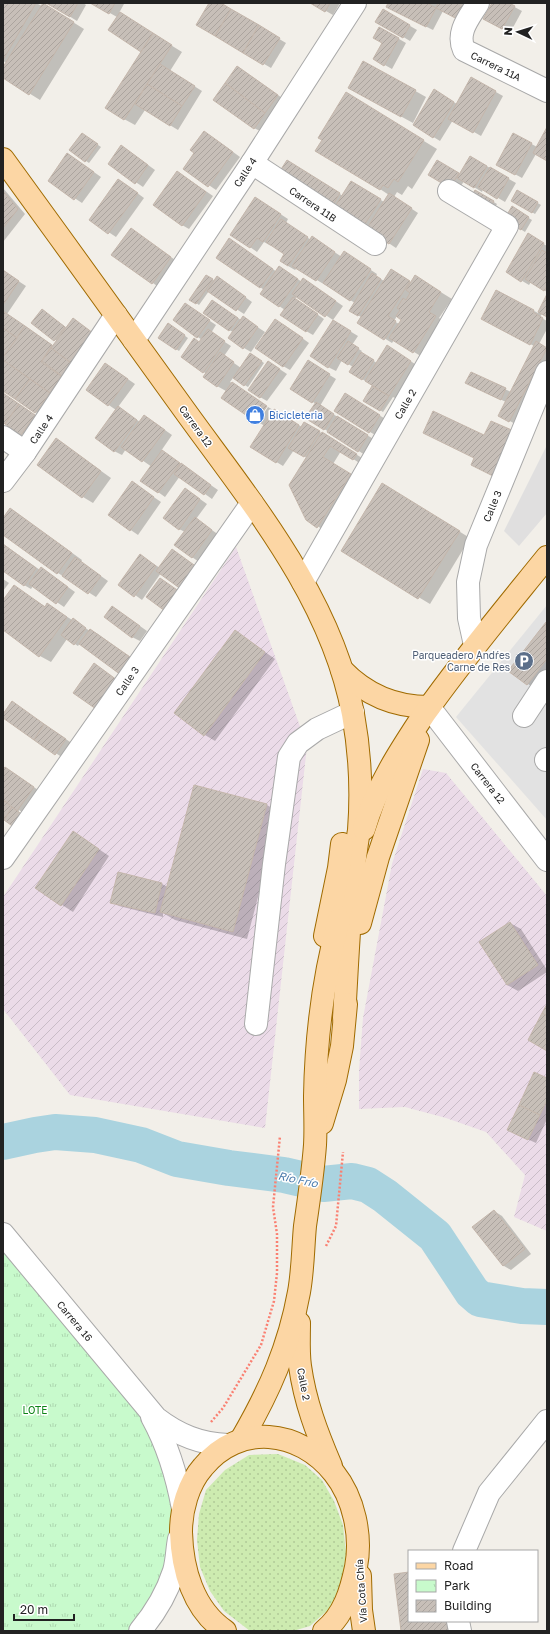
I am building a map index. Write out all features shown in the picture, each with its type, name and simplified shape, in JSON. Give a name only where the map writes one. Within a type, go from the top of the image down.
[{"type":"main road","name":"Carrera 12","points":[[3,159],[252,504],[303,582],[324,623],[342,670],[353,712]]},
{"type":"main road","points":[[315,1145],[315,1095],[319,1038],[327,980],[338,923],[366,824],[383,783],[404,744],[429,707],[475,645],[547,557]]},
{"type":"main road","points":[[342,670],[360,687],[381,699],[405,706],[429,707]]},
{"type":"main road","points":[[344,1018],[362,915],[370,884],[429,707]]},
{"type":"main road","points":[[315,1145],[335,1080],[342,1046],[354,867],[359,829],[360,789],[358,750],[353,712]]},
{"type":"main road","points":[[315,1095],[309,1042],[312,1009],[320,956],[339,868],[350,780],[353,712]]},
{"type":"main road","name":"Calle 2","points":[[315,1145],[299,1290],[300,1365],[305,1397],[313,1425],[334,1472]]},
{"type":"main road","name":"Calle 2","points":[[234,1442],[258,1412],[276,1371],[292,1322],[299,1290]]},
{"type":"main road","points":[[225,1631],[211,1618],[200,1604],[187,1578],[182,1550],[182,1515],[198,1472],[207,1462],[234,1442],[252,1437],[264,1437],[294,1443],[304,1447],[334,1472],[345,1491],[353,1512],[358,1534],[359,1550],[352,1586],[346,1603],[339,1616],[324,1631]]},
{"type":"main road","name":"Vía Cota Chía","points":[[359,1550],[364,1631]]},
{"type":"street","name":"Calle 4","points":[[134,340],[252,163],[354,3]]},
{"type":"street","name":"Carrera 11A","points":[[478,3],[461,30],[460,42],[464,50],[547,91]]},
{"type":"street","name":"Carrera 11B","points":[[252,163],[375,244]]},
{"type":"street","name":"Calle 2","points":[[303,582],[507,226],[448,191]]},
{"type":"street","name":"Calle 4","points":[[3,481],[25,452],[116,315]]},
{"type":"street","name":"Calle 3","points":[[475,645],[469,618],[468,582],[476,545],[547,372]]},
{"type":"street","points":[[3,438],[25,452]]},
{"type":"street","name":"Calle 3","points":[[3,858],[252,504]]},
{"type":"street","points":[[524,716],[547,681]]},
{"type":"street","name":"Carrera 12","points":[[429,707],[547,860]]},
{"type":"street","points":[[256,1024],[274,864],[289,757],[298,743],[317,729],[353,712]]},
{"type":"street","name":"Carrera 16","points":[[3,1234],[156,1418],[168,1428],[197,1441],[212,1444],[234,1442]]},
{"type":"street","name":"Carrera 16","points":[[140,1631],[162,1599],[174,1570],[182,1515],[178,1483],[170,1455],[163,1438],[146,1407]]},
{"type":"street","points":[[464,1550],[489,1493],[547,1421]]},
{"type":"path","points":[[209,1423],[223,1408],[260,1345],[274,1301],[278,1272],[278,1234],[273,1207],[280,1136]]},
{"type":"path","points":[[336,1226],[343,1152]]},
{"type":"shaded area","points":[[547,445],[547,513],[519,546],[504,531]]},
{"type":"shaded area","points":[[236,547],[307,746],[265,1128],[70,1095],[3,1009],[3,897]]},
{"type":"shaded area","name":"Parqueadero Andŕes Carne de Res","points":[[547,605],[547,820],[456,717]]},
{"type":"shaded area","points":[[423,769],[446,773],[547,896],[547,1231],[514,1217],[525,1175],[486,1132],[446,1118],[405,1107],[359,1109],[359,1071],[363,1018],[392,864]]},
{"type":"green space","name":"LOTE","points":[[3,1234],[170,1455],[174,1570],[140,1631],[3,1631]]},
{"type":"green space","points":[[278,1454],[305,1465],[322,1480],[334,1501],[343,1525],[346,1553],[342,1579],[331,1607],[310,1626],[293,1631],[250,1631],[224,1611],[210,1591],[200,1567],[197,1540],[199,1514],[206,1490],[225,1470],[249,1455]]},
{"type":"building","points":[[3,3],[36,3],[3,60]]},
{"type":"building","points":[[43,3],[74,22],[29,95],[3,78],[3,67]]},
{"type":"building","points":[[46,3],[78,3],[70,17]]},
{"type":"building","points":[[90,3],[115,3],[109,14]]},
{"type":"building","points":[[209,3],[221,3],[231,9],[215,36],[196,25]]},
{"type":"building","points":[[310,3],[330,3],[325,12]]},
{"type":"building","points":[[388,3],[427,3],[436,8],[426,27],[386,7]]},
{"type":"building","points":[[438,3],[470,3],[461,21],[436,8]]},
{"type":"building","points":[[492,3],[509,3],[515,6],[502,29],[483,19]]},
{"type":"building","points":[[231,9],[259,25],[243,53],[215,36]]},
{"type":"building","points":[[383,9],[410,25],[403,38],[375,22]]},
{"type":"building","points":[[120,12],[153,33],[141,52],[108,30]]},
{"type":"building","points":[[259,25],[280,38],[263,65],[243,53]]},
{"type":"building","points":[[379,27],[399,38],[384,66],[373,59],[382,43],[373,38]]},
{"type":"building","points":[[153,33],[172,45],[124,120],[105,108]]},
{"type":"building","points":[[363,61],[416,90],[401,117],[348,88]]},
{"type":"building","points":[[160,64],[195,86],[182,106],[147,84]]},
{"type":"building","points":[[237,66],[278,95],[265,113],[225,83]]},
{"type":"building","points":[[471,77],[496,91],[473,133],[448,119]]},
{"type":"building","points":[[225,83],[265,113],[254,129],[213,100]]},
{"type":"building","points":[[147,84],[182,106],[170,126],[135,104]]},
{"type":"building","points":[[434,89],[454,102],[433,138],[413,125]]},
{"type":"building","points":[[346,92],[424,140],[398,182],[394,179],[388,188],[383,185],[380,190],[315,151],[322,140],[318,138]]},
{"type":"building","points":[[547,127],[547,161],[533,153]]},
{"type":"building","points":[[204,131],[233,152],[208,187],[183,169],[194,153],[190,150]]},
{"type":"building","points":[[82,133],[98,144],[85,162],[69,150]]},
{"type":"building","points":[[513,133],[532,143],[515,175],[496,165]]},
{"type":"building","points":[[121,145],[148,165],[135,184],[108,164]]},
{"type":"building","points":[[67,153],[94,172],[74,200],[48,181]]},
{"type":"building","points":[[470,156],[487,166],[474,188],[457,178]]},
{"type":"building","points":[[287,160],[340,193],[331,208],[278,174]]},
{"type":"building","points":[[437,160],[459,173],[450,188],[428,175]]},
{"type":"building","points":[[490,167],[509,178],[497,199],[478,187]]},
{"type":"building","points":[[177,171],[206,192],[182,226],[153,205]]},
{"type":"building","points":[[118,179],[138,193],[108,234],[89,220]]},
{"type":"building","points":[[351,181],[381,199],[363,227],[334,208]]},
{"type":"building","points":[[475,190],[494,201],[488,211],[469,200]]},
{"type":"building","points":[[517,190],[538,202],[532,213],[511,201]]},
{"type":"building","points":[[3,191],[18,209],[3,228]]},
{"type":"building","points":[[389,193],[412,208],[389,244],[366,230]]},
{"type":"building","points":[[255,197],[281,214],[263,242],[257,238],[250,248],[230,235]]},
{"type":"building","points":[[512,206],[529,217],[521,230],[504,220]]},
{"type":"building","points":[[281,219],[308,237],[288,266],[280,261],[284,254],[266,242]]},
{"type":"building","points":[[131,228],[171,257],[152,284],[111,255]]},
{"type":"building","points":[[528,233],[544,243],[521,282],[506,272]]},
{"type":"building","points":[[312,236],[335,252],[316,281],[292,266]]},
{"type":"building","points":[[229,238],[273,269],[260,288],[216,258]]},
{"type":"building","points":[[542,250],[547,253],[547,286],[544,291],[525,279]]},
{"type":"building","points":[[344,251],[371,269],[350,301],[323,283]]},
{"type":"building","points":[[279,266],[298,279],[279,307],[260,294]]},
{"type":"building","points":[[391,269],[410,281],[388,316],[396,321],[384,340],[357,323]]},
{"type":"building","points":[[3,270],[19,281],[3,305]]},
{"type":"building","points":[[372,273],[381,279],[358,316],[349,311]]},
{"type":"building","points":[[206,275],[213,279],[196,304],[189,300]]},
{"type":"building","points":[[415,275],[441,292],[429,312],[436,316],[413,353],[389,338],[401,320],[396,316],[400,310],[397,308],[403,298],[406,300],[410,293],[406,290]]},
{"type":"building","points":[[217,276],[246,297],[236,311],[207,291]]},
{"type":"building","points":[[303,278],[336,301],[325,317],[292,294]]},
{"type":"building","points":[[496,290],[534,310],[533,312],[543,318],[530,345],[481,319]]},
{"type":"building","points":[[547,294],[547,317],[538,312]]},
{"type":"building","points":[[293,297],[318,314],[306,332],[280,315]]},
{"type":"building","points":[[212,300],[238,318],[229,331],[203,313]]},
{"type":"building","points":[[185,303],[210,320],[197,338],[173,320]]},
{"type":"building","points":[[42,309],[65,327],[54,341],[31,323]]},
{"type":"building","points":[[3,311],[25,326],[17,338],[3,328]]},
{"type":"building","points":[[243,316],[258,327],[243,349],[228,338]]},
{"type":"building","points":[[73,318],[93,333],[71,363],[51,348]]},
{"type":"building","points":[[275,319],[303,338],[283,367],[255,348]]},
{"type":"building","points":[[333,320],[351,331],[328,368],[310,356]]},
{"type":"building","points":[[168,323],[185,335],[176,350],[158,338]]},
{"type":"building","points":[[25,326],[52,345],[41,362],[61,376],[50,393],[3,360],[3,357]]},
{"type":"building","points":[[3,328],[17,338],[3,357]]},
{"type":"building","points":[[208,329],[225,341],[203,373],[181,357],[194,338],[199,342]]},
{"type":"building","points":[[348,341],[359,348],[348,365],[337,358]]},
{"type":"building","points":[[536,341],[547,348],[509,422],[498,416]]},
{"type":"building","points":[[387,345],[411,361],[389,396],[365,381]]},
{"type":"building","points":[[51,348],[71,363],[62,376],[42,361]]},
{"type":"building","points":[[220,352],[234,362],[217,387],[203,377]]},
{"type":"building","points":[[361,352],[374,360],[362,380],[349,372]]},
{"type":"building","points":[[250,353],[262,361],[244,386],[233,378]]},
{"type":"building","points":[[3,360],[30,379],[15,399],[3,391]]},
{"type":"building","points":[[308,360],[330,374],[312,403],[290,389]]},
{"type":"building","points":[[268,361],[280,369],[260,398],[248,390]]},
{"type":"building","points":[[105,363],[128,379],[108,406],[86,390]]},
{"type":"building","points":[[471,372],[506,388],[501,400],[465,383]]},
{"type":"building","points":[[30,379],[50,393],[35,413],[15,399]]},
{"type":"building","points":[[232,382],[267,406],[256,422],[221,398]]},
{"type":"building","points":[[372,386],[389,396],[380,411],[363,401]]},
{"type":"building","points":[[3,393],[19,404],[5,424],[3,422]]},
{"type":"building","points":[[345,393],[380,415],[369,433],[334,411]]},
{"type":"building","points":[[316,402],[334,414],[324,430],[305,418]]},
{"type":"building","points":[[19,404],[35,415],[21,435],[5,424]]},
{"type":"building","points":[[118,406],[137,420],[114,452],[95,438]]},
{"type":"building","points":[[274,409],[299,425],[276,463],[250,447]]},
{"type":"building","points":[[433,411],[484,435],[491,421],[514,431],[493,476],[471,465],[474,458],[423,433]]},
{"type":"building","points":[[144,415],[165,430],[142,462],[121,447]]},
{"type":"building","points":[[337,416],[368,435],[358,452],[327,432]]},
{"type":"building","points":[[304,422],[320,431],[304,457],[288,448]]},
{"type":"building","points":[[322,432],[357,454],[353,460],[330,446],[323,457],[351,474],[317,528],[306,520],[289,485]]},
{"type":"building","points":[[56,438],[101,471],[82,498],[37,465]]},
{"type":"building","points":[[162,450],[180,463],[158,493],[140,481]]},
{"type":"building","points":[[181,463],[211,485],[204,495],[174,474]]},
{"type":"building","points":[[132,481],[154,497],[130,531],[108,515]]},
{"type":"building","points":[[382,483],[460,531],[418,599],[341,551]]},
{"type":"building","points":[[185,488],[200,499],[179,530],[163,518]]},
{"type":"building","points":[[10,508],[72,553],[57,574],[3,535],[3,518]]},
{"type":"building","points":[[195,517],[212,530],[192,558],[174,545]]},
{"type":"building","points":[[3,544],[36,568],[24,586],[3,571]]},
{"type":"building","points":[[172,549],[201,570],[185,592],[156,571]]},
{"type":"building","points":[[140,554],[156,566],[134,597],[118,585]]},
{"type":"building","points":[[75,557],[101,576],[88,594],[62,576]]},
{"type":"building","points":[[41,567],[68,587],[56,604],[29,584]]},
{"type":"building","points":[[160,578],[183,594],[169,614],[146,597]]},
{"type":"building","points":[[14,585],[45,607],[47,603],[67,617],[39,657],[3,630],[3,600]]},
{"type":"building","points":[[112,606],[140,626],[132,638],[104,617]]},
{"type":"building","points":[[73,618],[86,628],[74,645],[61,635]]},
{"type":"building","points":[[546,622],[547,659],[527,685],[508,671]]},
{"type":"building","points":[[90,629],[133,659],[121,675],[79,644]]},
{"type":"building","points":[[235,630],[265,652],[204,736],[174,713]]},
{"type":"building","points":[[94,663],[117,680],[96,709],[73,693]]},
{"type":"building","points":[[12,701],[44,724],[34,740],[3,718],[3,714]]},
{"type":"building","points":[[44,724],[66,739],[55,755],[34,740]]},
{"type":"building","points":[[5,767],[34,787],[17,811],[3,800],[3,770]]},
{"type":"building","points":[[194,785],[267,804],[233,932],[160,912]]},
{"type":"building","points":[[5,801],[12,807],[4,820],[3,803]]},
{"type":"building","points":[[12,807],[24,816],[15,828],[4,820]]},
{"type":"building","points":[[73,831],[99,849],[61,906],[35,888]]},
{"type":"building","points":[[118,872],[162,883],[155,913],[110,903]]},
{"type":"building","points":[[510,922],[538,965],[507,985],[479,942]]},
{"type":"building","points":[[547,1004],[547,1016],[542,1013]]},
{"type":"building","points":[[542,1013],[547,1016],[547,1051],[528,1040]]},
{"type":"building","points":[[534,1072],[547,1078],[547,1100],[540,1115],[519,1105]]},
{"type":"building","points":[[519,1105],[540,1115],[528,1140],[507,1130]]},
{"type":"building","points":[[494,1210],[525,1249],[503,1266],[472,1227]]},
{"type":"building","points":[[408,1572],[408,1622],[448,1622],[449,1631],[401,1631],[394,1574]]},
{"type":"waterway","name":"Río Frío","points":[[3,1142],[55,1132],[95,1135],[141,1145],[177,1159],[229,1168],[284,1175],[323,1184],[352,1181],[368,1185],[385,1196],[435,1236],[472,1292],[480,1299],[522,1306],[547,1307]]},
{"type":"place","name":"Bicicleteria","points":[[255,415]]},
{"type":"place","name":"Parqueadero Andŕes Carne de Res","points":[[524,661]]}]
